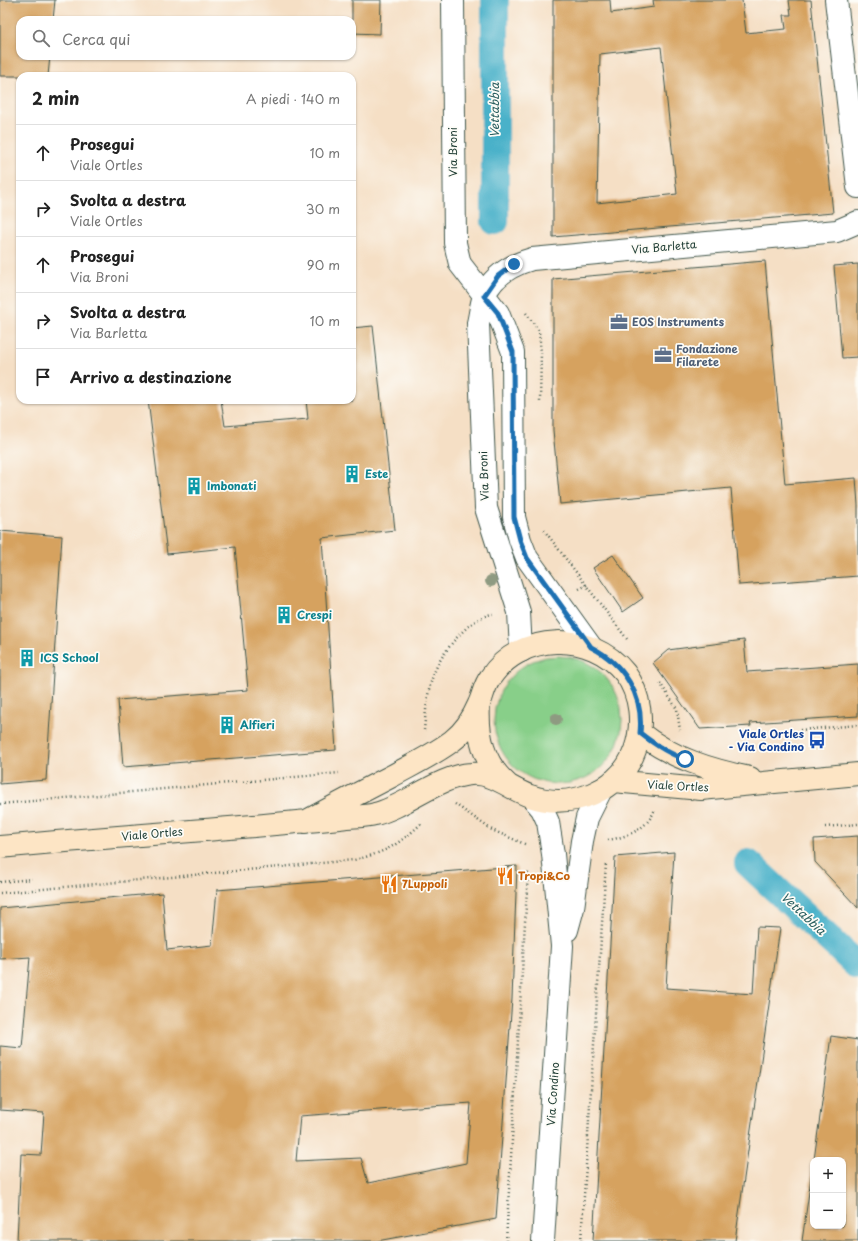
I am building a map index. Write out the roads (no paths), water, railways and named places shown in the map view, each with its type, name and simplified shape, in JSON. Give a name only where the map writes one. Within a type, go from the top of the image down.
[{"type":"street","name":"Via Broni","points":[[453,0],[455,243],[460,264],[498,313],[513,352],[514,517],[520,540],[527,558],[591,647]]},
{"type":"street","points":[[836,0],[858,188]]},
{"type":"street","name":"Via Barletta","points":[[484,296],[496,279],[507,269],[514,264],[532,259],[837,230],[858,222]]},
{"type":"street","name":"Via Broni","points":[[484,296],[478,323],[486,508],[519,612],[521,651]]},
{"type":"street","name":"Viale Ortles","points":[[0,847],[304,822],[376,814],[444,782],[471,774],[489,776],[532,797],[545,800],[567,800],[583,797],[607,785],[622,772],[632,757],[640,733],[638,703],[631,684],[625,674],[614,662],[591,647],[573,642],[555,642],[537,645],[521,651],[510,657],[489,678],[479,704],[467,726],[454,740],[422,760],[304,822]]},
{"type":"street","name":"Viale Ortles","points":[[479,704],[479,733],[485,755],[499,777],[509,786]]},
{"type":"street","name":"Viale Ortles","points":[[640,733],[654,744],[674,756],[728,773],[766,782]]},
{"type":"street","name":"Viale Ortles","points":[[607,785],[701,789],[858,774]]},
{"type":"street","name":"Via Condino","points":[[562,946],[573,908],[582,841],[587,818],[607,785]]},
{"type":"street","name":"Via Condino","points":[[532,797],[542,810],[548,822],[553,854],[562,946],[543,1241]]},
{"type":"waterway","name":"Vettabbia","points":[[495,0],[495,221]]},
{"type":"waterway","name":"Vettabbia","points":[[748,863],[858,966]]},
{"type":"place","name":"EOS Instruments","points":[[619,322]]},
{"type":"place","name":"Fondazione Filarete","points":[[663,355]]},
{"type":"place","name":"Este","points":[[352,474]]},
{"type":"place","name":"Imbonati","points":[[194,486]]},
{"type":"place","name":"Crespi","points":[[284,615]]},
{"type":"place","name":"ICS School","points":[[27,658]]},
{"type":"place","name":"Alfieri","points":[[227,725]]},
{"type":"place","name":"Viale Ortles - Via Condino","points":[[817,740]]},
{"type":"place","name":"Tropi&Co","points":[[505,876]]},
{"type":"place","name":"7Luppoli","points":[[389,884]]}]
